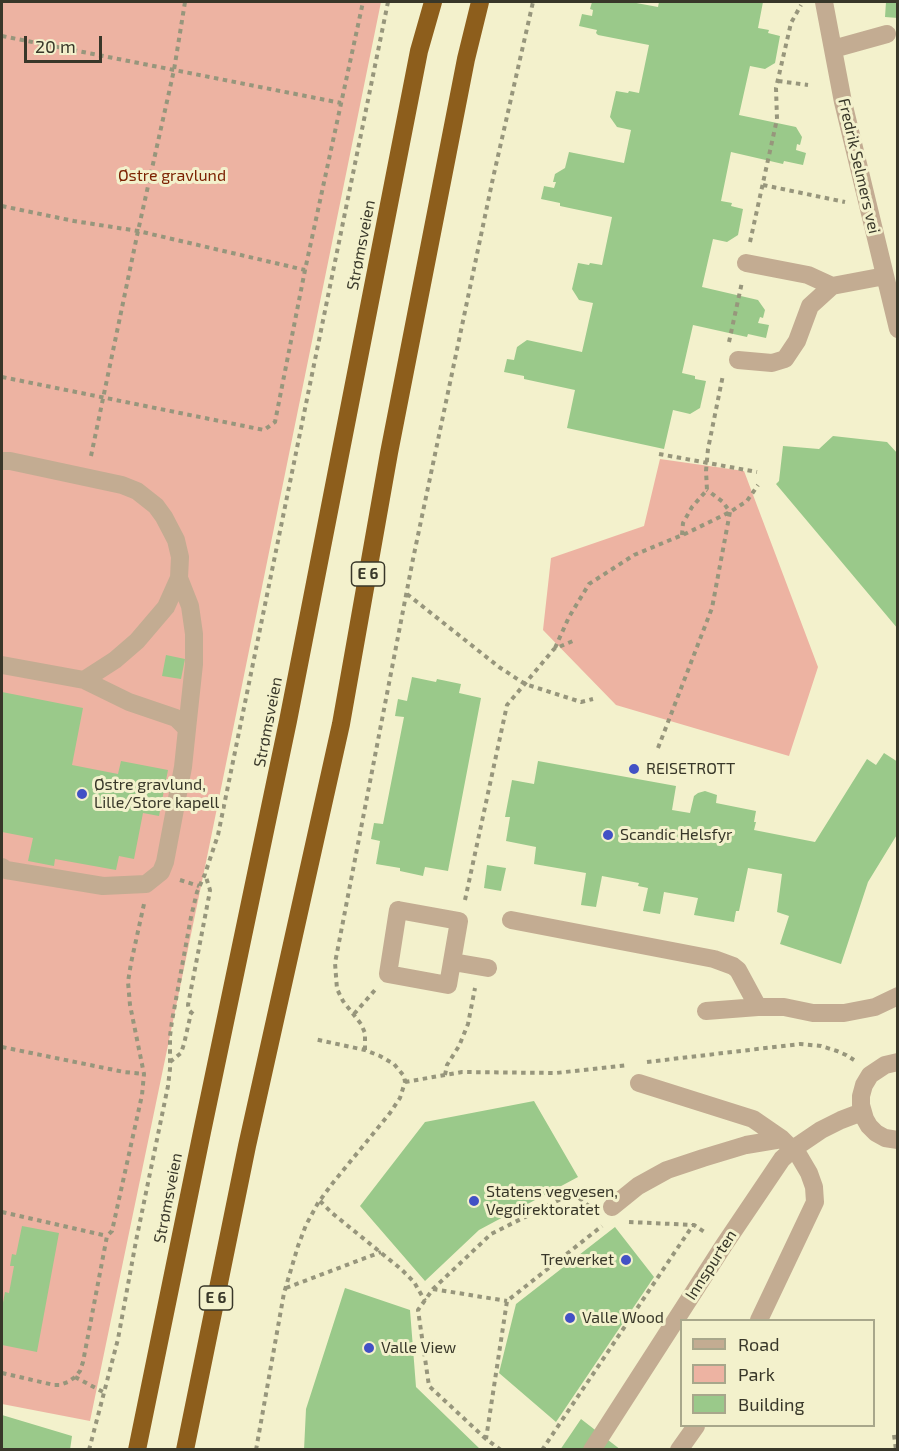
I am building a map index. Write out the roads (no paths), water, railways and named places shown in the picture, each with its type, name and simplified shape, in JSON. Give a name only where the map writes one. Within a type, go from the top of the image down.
[{"type":"highway","points":[[419,51],[426,2]]},
{"type":"highway","name":"Strømsveien","points":[[137,1449],[288,721],[419,51],[433,2]]},
{"type":"highway","name":"E 6","points":[[185,1449],[247,1146],[341,724],[389,453],[466,59],[480,2]]},
{"type":"street","name":"Fredrik Selmers vei","points":[[824,2],[843,102],[897,329]]},
{"type":"street","points":[[833,49],[886,34]]},
{"type":"street","points":[[746,262],[808,275],[832,286]]},
{"type":"street","points":[[732,361],[772,363],[785,359],[798,341],[810,306],[832,286],[885,276]]},
{"type":"street","points":[[2,461],[87,477],[137,491],[156,506],[176,540],[180,557],[179,578],[166,608],[137,641],[115,660],[84,680]]},
{"type":"street","points":[[2,867],[6,870],[103,886],[146,884],[161,872],[165,862],[183,767],[195,664],[190,606],[179,578]]},
{"type":"street","points":[[2,665],[84,680],[129,702],[176,718],[187,729]]},
{"type":"street","points":[[398,910],[459,921],[453,962],[448,985],[388,974],[398,910]]},
{"type":"street","points":[[512,920],[714,959],[738,970],[758,1007]]},
{"type":"street","points":[[453,962],[484,967]]},
{"type":"street","points":[[706,1011],[784,1007],[813,1013],[844,1013],[875,1007],[897,996]]},
{"type":"street","points":[[897,1062],[885,1065],[870,1075],[861,1096],[862,1112],[869,1126],[885,1138],[897,1140]]},
{"type":"street","points":[[639,1083],[753,1119],[788,1144],[799,1156],[809,1173],[814,1187],[815,1202],[759,1319]]},
{"type":"street","name":"Innspurten","points":[[592,1449],[723,1245],[782,1160],[788,1144],[862,1112]]},
{"type":"street","points":[[613,1217],[638,1186],[668,1170],[746,1145],[788,1144]]},
{"type":"street","points":[[679,1449],[695,1427]]},
{"type":"place","name":"REISETROTT","points":[[634,769]]},
{"type":"place","name":"Østre gravlund, Lille/Store kapell","points":[[82,794]]},
{"type":"place","name":"Scandic Helsfyr","points":[[608,835]]},
{"type":"place","name":"Statens vegvesen, Vegdirektoratet","points":[[474,1201]]},
{"type":"place","name":"Trewerket","points":[[626,1260]]},
{"type":"place","name":"Valle Wood","points":[[570,1318]]},
{"type":"place","name":"Valle View","points":[[369,1348]]},
{"type":"park label","name":"Østre gravlund","points":[[172,176]]}]
